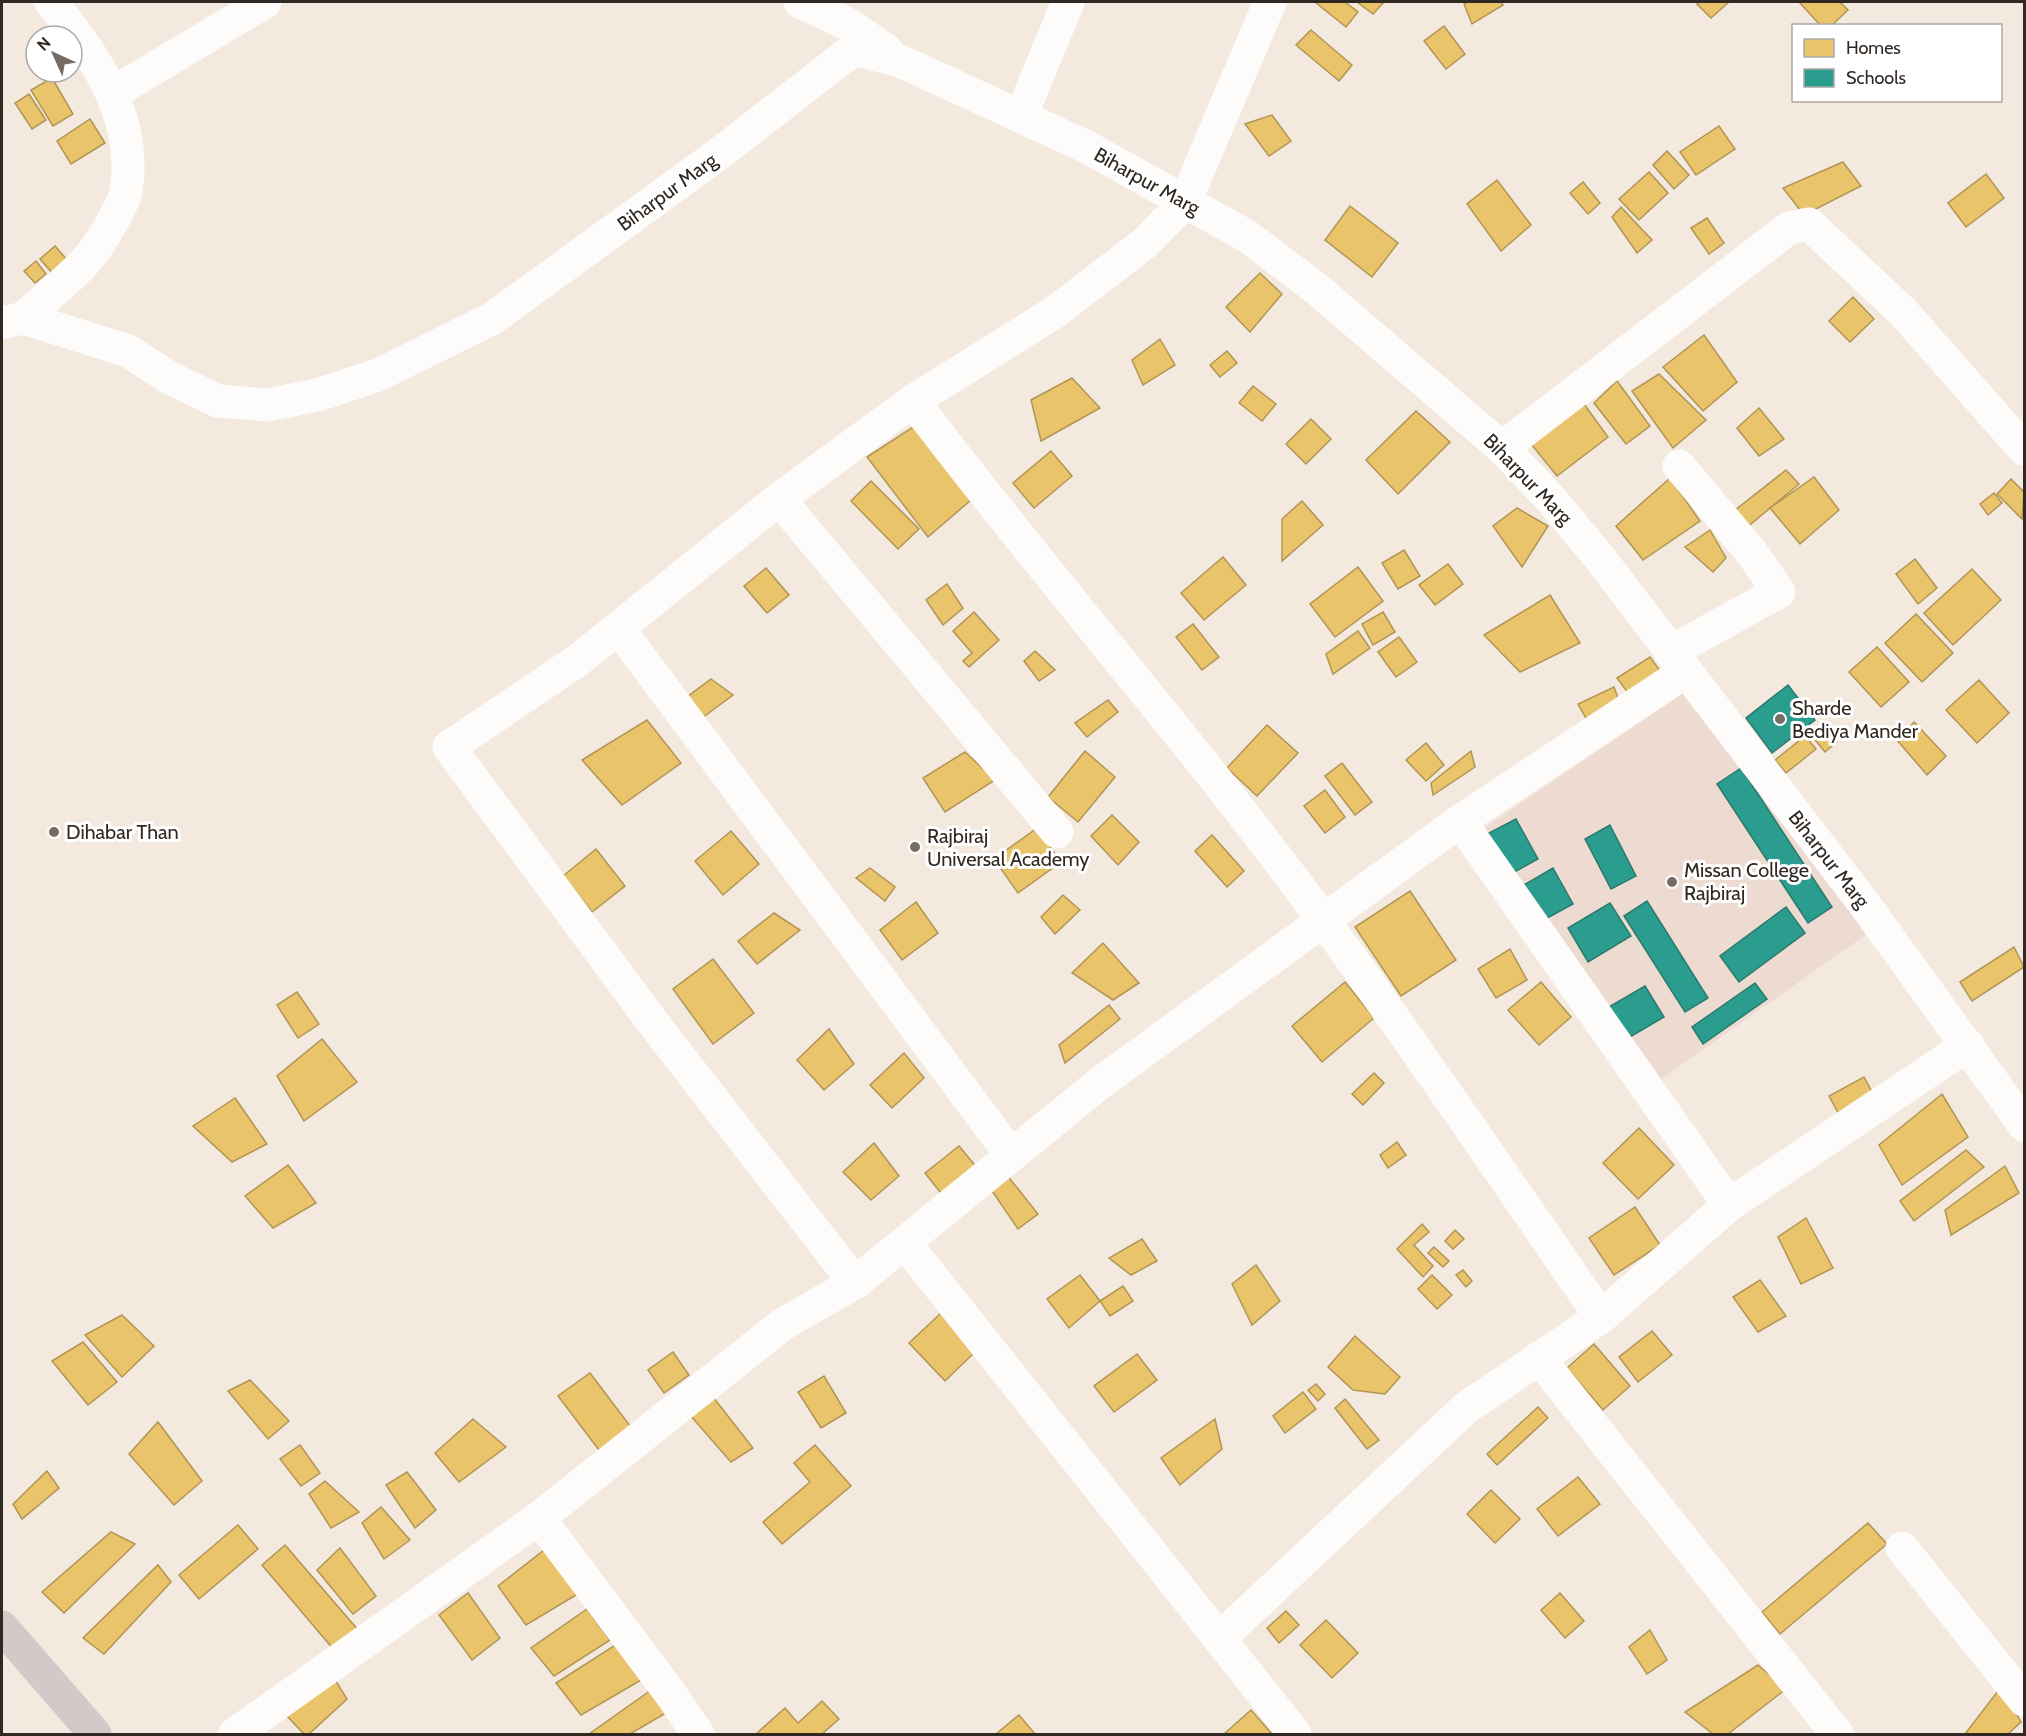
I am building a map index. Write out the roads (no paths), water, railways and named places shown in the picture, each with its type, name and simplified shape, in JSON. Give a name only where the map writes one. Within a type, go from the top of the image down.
[{"type":"main road","points":[[2,1627],[95,1734]]},
{"type":"street","points":[[13,320],[93,252],[126,193],[128,142],[113,93],[70,24],[51,2]]},
{"type":"street","points":[[113,93],[265,2]]},
{"type":"street","points":[[800,2],[850,25],[900,61]]},
{"type":"street","points":[[1021,116],[1068,2]]},
{"type":"street","points":[[855,1283],[654,1024],[449,747],[577,661],[778,499],[913,401],[1055,312],[1145,243],[1185,202],[1270,2]]},
{"type":"street","name":"Biharpur Marg","points":[[13,320],[128,351],[170,378],[218,401],[268,405],[321,394],[378,375],[493,318],[720,153],[854,49],[900,61],[1085,146],[1247,236],[1317,289],[1502,448],[1549,497],[1599,556],[1677,662],[1864,905],[2025,1125]]},
{"type":"street","points":[[1502,448],[1789,228],[1809,224],[1902,311],[2025,448]]},
{"type":"street","points":[[913,401],[965,469],[1185,739],[1324,920],[1601,1317]]},
{"type":"street","points":[[235,1734],[539,1518],[783,1324],[855,1283],[1100,1083],[1677,662],[1779,592],[1752,553],[1679,466]]},
{"type":"street","points":[[778,499],[1057,832]]},
{"type":"street","points":[[619,629],[1011,1155]]},
{"type":"street","points":[[1461,821],[1729,1205]]},
{"type":"street","points":[[1220,1638],[1467,1407],[1601,1317],[1729,1205],[1968,1045]]},
{"type":"street","points":[[905,1243],[1295,1734]]},
{"type":"street","points":[[1539,1358],[1837,1734]]},
{"type":"street","points":[[539,1518],[698,1734]]},
{"type":"street","points":[[1902,1548],[2025,1700]]},
{"type":"place","name":"Sharde Bediya Mander","points":[[1780,719]]},
{"type":"place","name":"Dihabar Than","points":[[54,832]]},
{"type":"place","name":"Rajbiraj Universal Academy","points":[[915,847]]},
{"type":"place","name":"Missan College Rajbiraj","points":[[1672,882]]}]
